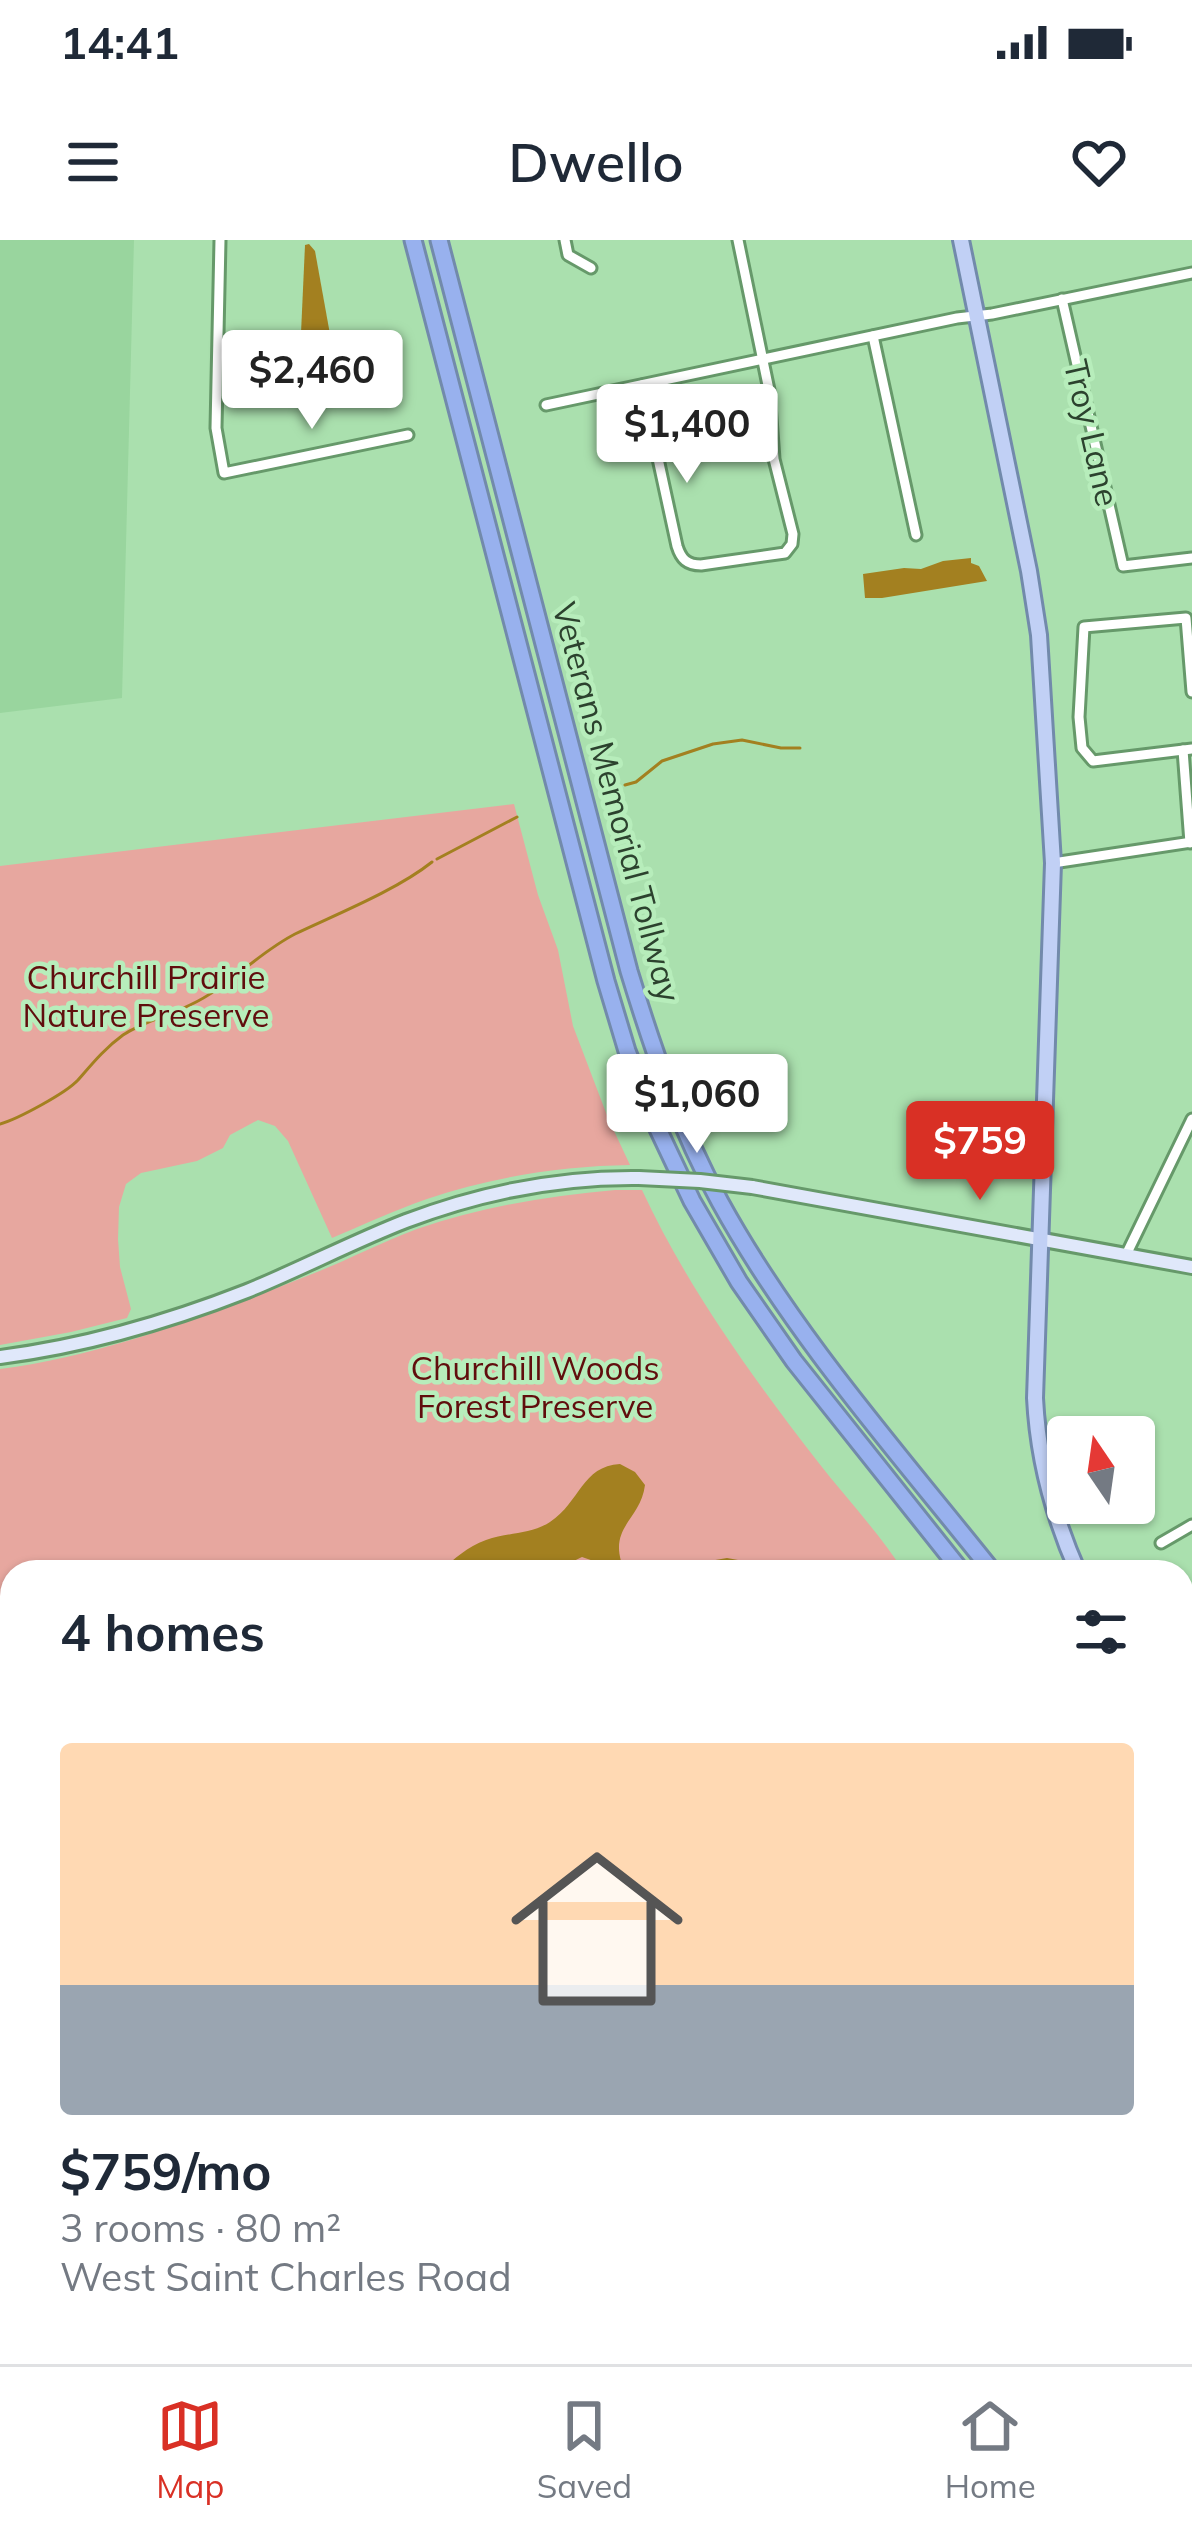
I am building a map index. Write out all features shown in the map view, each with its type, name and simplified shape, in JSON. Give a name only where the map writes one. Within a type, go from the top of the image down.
[{"type":"highway","name":"Veterans Memorial Tollway","points":[[412,240],[606,982],[658,1130],[692,1201],[762,1317],[953,1560]]},
{"type":"highway","name":"Veterans Memorial Tollway","points":[[439,240],[629,971],[680,1119],[720,1202],[775,1292],[983,1560]]},
{"type":"main road","points":[[961,240],[1039,635],[1053,863],[1036,1415],[1055,1514],[1073,1560]]},
{"type":"main road","points":[[0,1357],[122,1333],[233,1296],[399,1224],[451,1206],[545,1184],[639,1178],[752,1187],[1192,1267]]},
{"type":"street","points":[[220,240],[216,428],[224,473],[408,435]]},
{"type":"street","points":[[565,240],[568,255],[591,268]]},
{"type":"street","points":[[642,385],[680,554],[686,561],[695,565],[780,556],[789,549],[793,539],[774,459],[764,359],[739,240]]},
{"type":"street","points":[[546,405],[1192,273]]},
{"type":"street","name":"Troy Lane","points":[[1062,299],[1123,566],[1192,558]]},
{"type":"street","points":[[874,336],[916,535]]},
{"type":"street","points":[[1053,863],[1191,843],[1187,749],[1093,760],[1082,748],[1079,678],[1084,627],[1186,618],[1192,690]]},
{"type":"street","points":[[1126,1255],[1192,1119]]},
{"type":"street","points":[[1161,1543],[1192,1526]]},
{"type":"shaded area","points":[[0,240],[134,240],[122,698],[0,713]]},
{"type":"shaded area","points":[[305,245],[315,251],[335,362],[326,383],[299,377]]},
{"type":"shaded area","points":[[971,558],[987,581],[865,598],[863,574]]},
{"type":"shaded area","points":[[620,1464],[645,1485],[620,1539],[621,1560],[453,1560],[494,1537],[550,1522],[589,1478]]},
{"type":"green space","name":"Churchill Prairie Nature Preserve","points":[[514,804],[558,950],[573,1026],[630,1165],[553,1170],[476,1185],[415,1203],[332,1238],[288,1141],[275,1126],[258,1120],[230,1135],[223,1148],[197,1161],[141,1173],[126,1184],[119,1207],[118,1239],[131,1309],[127,1318],[0,1345],[0,866]]},
{"type":"green space","name":"Churchill Woods Forest Preserve","points":[[642,1190],[679,1261],[745,1364],[895,1560],[0,1560],[0,1369],[79,1354],[156,1332],[441,1221],[564,1196]]},
{"type":"waterway","points":[[625,785],[662,761],[713,744],[742,740],[800,748]]},
{"type":"waterway","points":[[437,859],[517,817]]},
{"type":"waterway","points":[[0,1124],[63,1092],[131,1030],[204,998],[281,942],[384,892],[432,862]]}]
